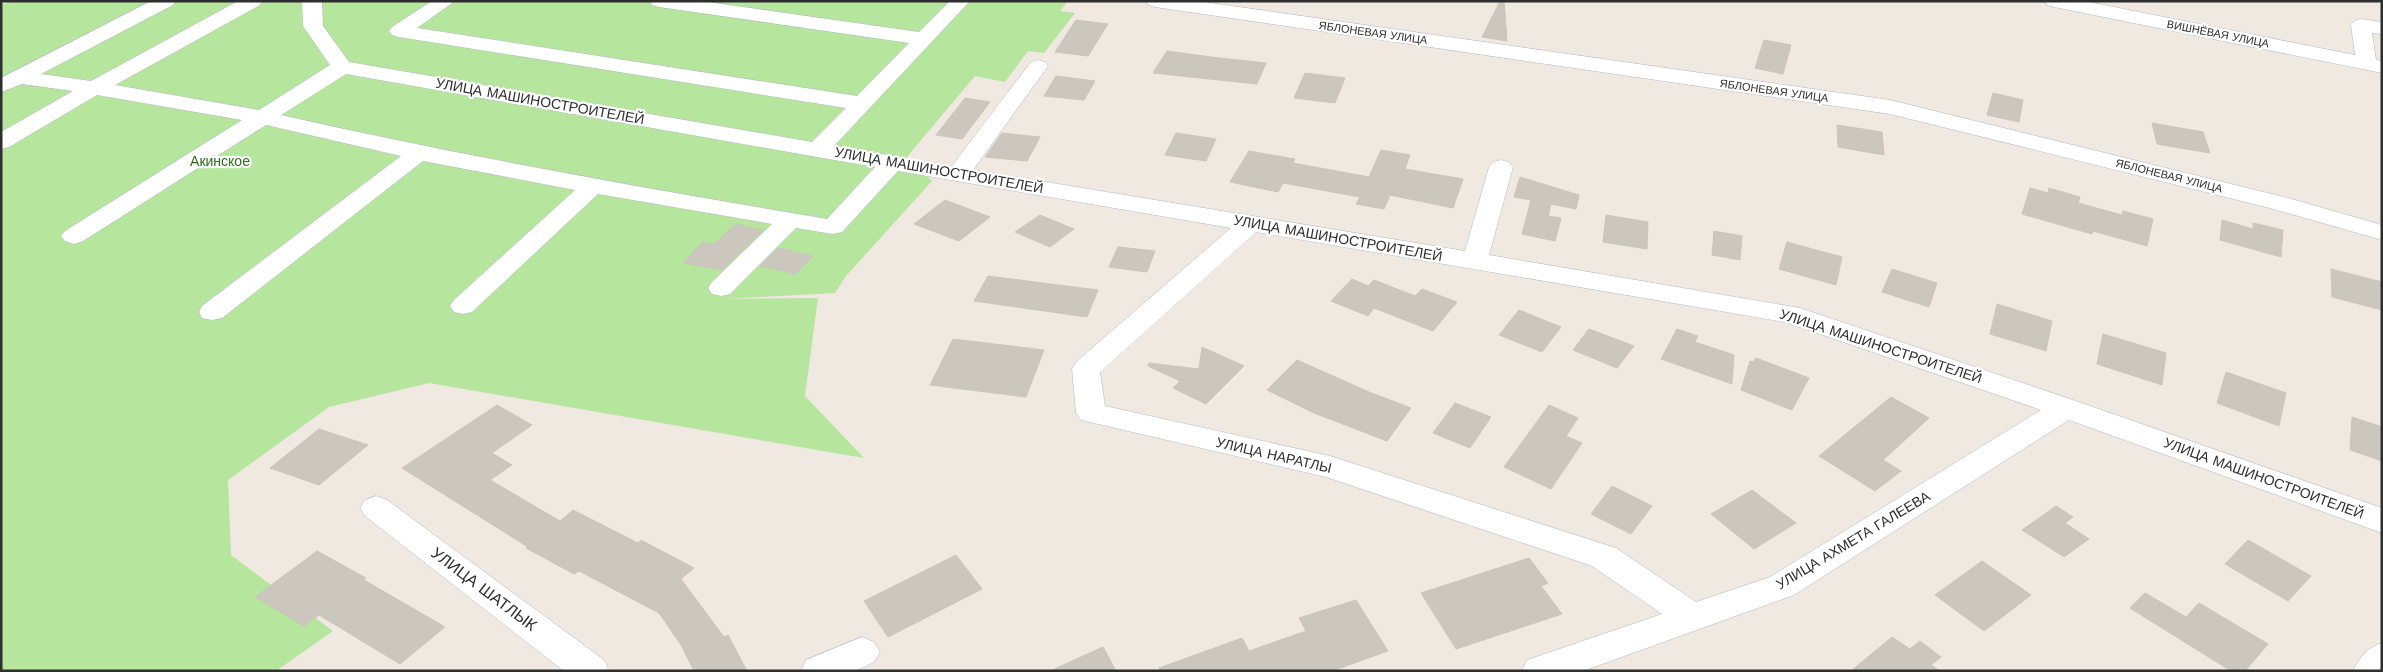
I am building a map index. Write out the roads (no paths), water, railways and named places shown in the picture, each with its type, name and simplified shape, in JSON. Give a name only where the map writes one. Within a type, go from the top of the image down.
[{"type":"street","points":[[10,82],[166,1]]},
{"type":"street","points":[[1,142],[94,88],[253,1]]},
{"type":"street","points":[[74,236],[342,67],[313,26],[312,1]]},
{"type":"street","points":[[446,1],[399,31],[863,104]]},
{"type":"street","points":[[658,1],[923,40]]},
{"type":"street","points":[[817,150],[961,1]]},
{"type":"street","name":"ЯБЛОНЕВАЯ УЛИЦА","points":[[1155,1],[1890,107],[2279,203],[2382,233]]},
{"type":"street","name":"ВИШНЁВАЯ УЛИЦА","points":[[2054,1],[2374,65]]},
{"type":"street","points":[[2374,65],[2361,25],[2382,28]]},
{"type":"street","points":[[959,174],[1038,66]]},
{"type":"street","name":"УЛИЦА МАШИНОСТРОИТЕЛЕЙ","points":[[342,67],[892,163],[1790,314],[2066,408],[2382,521]]},
{"type":"street","points":[[10,82],[94,88],[261,117],[419,153],[593,186],[833,227],[892,163]]},
{"type":"street","points":[[212,312],[419,153]]},
{"type":"street","points":[[1474,260],[1500,167]]},
{"type":"street","points":[[463,306],[593,186]]},
{"type":"street","points":[[722,288],[790,220]]},
{"type":"street","name":"УЛИЦА НАРАТЛЫ","points":[[1251,223],[1086,369],[1091,413],[1330,467],[1604,556],[1692,617]]},
{"type":"street","name":"УЛИЦА АХМЕТА ГАЛЕЕВА","points":[[1540,671],[1782,586],[2066,408]]},
{"type":"street","name":"УЛИЦА ШАТЛЫК","points":[[376,508],[591,671]]},
{"type":"street","points":[[819,671],[862,652]]},
{"type":"street","points":[[2371,671],[2382,658]]},
{"type":"park label","name":"Акинское","points":[[220,161]]}]
